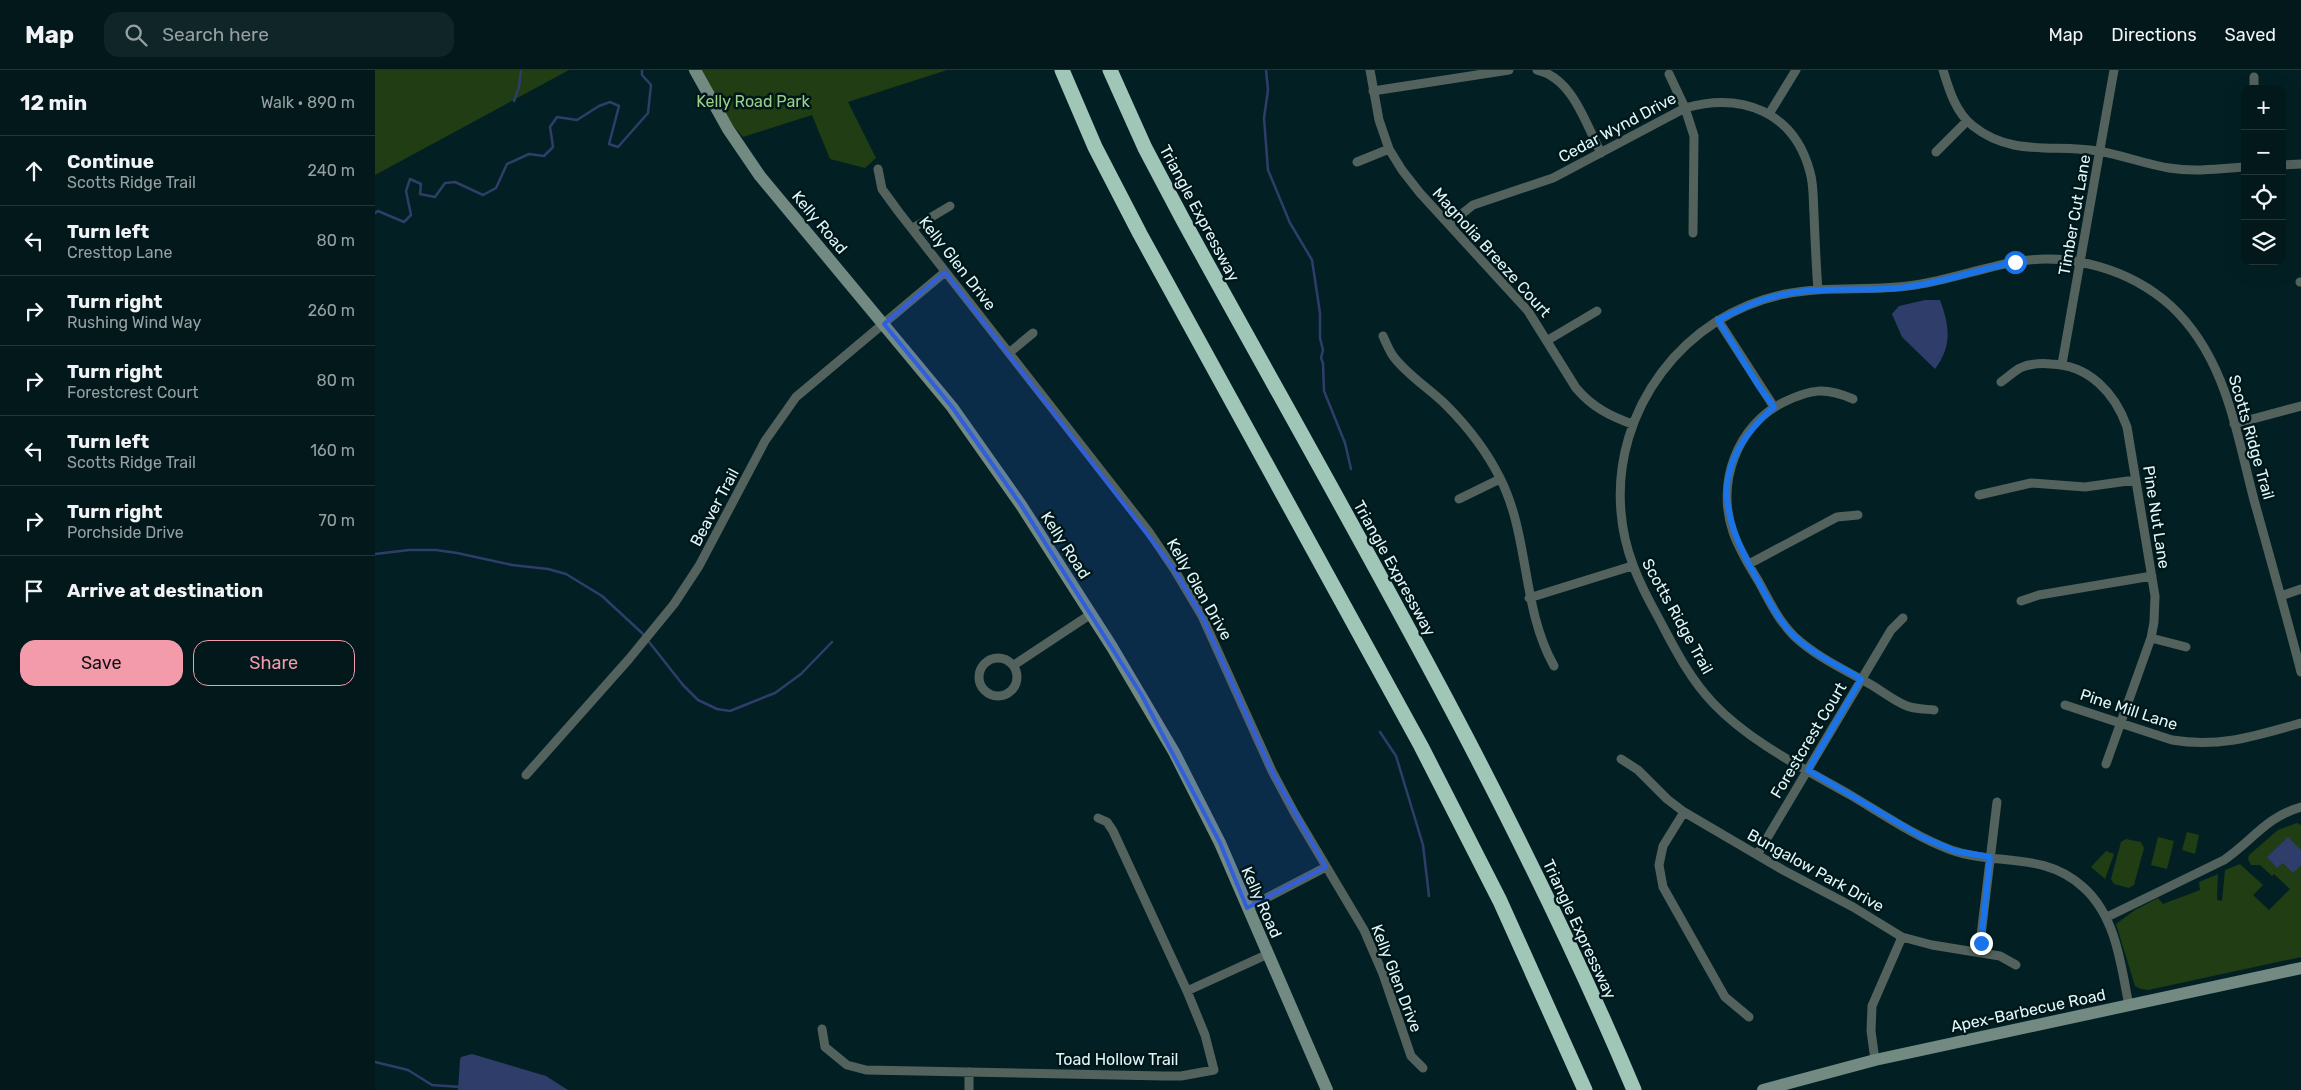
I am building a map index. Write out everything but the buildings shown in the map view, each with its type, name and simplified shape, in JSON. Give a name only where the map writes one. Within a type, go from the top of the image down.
[{"type":"highway","points":[[1062,70],[1095,147],[1139,234],[1429,762],[1499,901],[1585,1090]]},
{"type":"highway","name":"Triangle Expressway","points":[[1110,70],[1145,148],[1182,218],[1473,748],[1553,911],[1633,1090]]},
{"type":"street","name":"Kelly Road","points":[[695,70],[728,129],[760,176],[952,407],[1021,505],[1141,694],[1174,752],[1220,843],[1327,1090]]},
{"type":"street","name":"Magnolia Breeze Court","points":[[1370,70],[1379,120],[1389,149],[1411,184],[1528,311],[1548,340],[1567,375],[1584,397],[1604,412],[1633,424]]},
{"type":"street","points":[[1373,91],[1509,70]]},
{"type":"street","points":[[1537,70],[1557,79],[1568,90],[1601,153]]},
{"type":"street","points":[[1769,114],[1796,70]]},
{"type":"street","points":[[1943,70],[1952,97],[1967,121],[1989,136],[2019,147],[2100,151],[2169,168],[2191,170],[2241,167]]},
{"type":"street","name":"Timber Cut Lane","points":[[2063,364],[2115,70]]},
{"type":"street","points":[[1669,74],[1685,108],[1695,146],[1693,233]]},
{"type":"street","points":[[2254,77],[2254,85]]},
{"type":"street","name":"Cedar Wynd Drive","points":[[1449,224],[1473,205],[1553,178],[1685,108],[1704,102],[1733,102],[1769,114],[1791,135],[1799,146],[1811,173],[1818,290]]},
{"type":"street","points":[[1936,152],[1967,121]]},
{"type":"street","points":[[1357,162],[1389,149]]},
{"type":"street","points":[[2286,165],[2301,164]]},
{"type":"street","name":"Kelly Glen Drive","points":[[878,169],[882,189],[1149,532],[1174,569],[1202,616],[1272,771],[1364,930],[1383,974],[1411,1056],[1423,1068]]},
{"type":"street","points":[[913,228],[950,206]]},
{"type":"street","name":"Scotts Ridge Trail","points":[[2129,1006],[2113,933],[2107,917],[2090,894],[2066,874],[2035,862],[1955,851],[1922,837],[1808,770],[1743,729],[1713,702],[1688,670],[1643,591],[1632,566],[1623,534],[1620,498],[1622,463],[1633,424],[1643,401],[1660,373],[1686,344],[1718,320],[1765,299],[1796,292],[1818,290],[1898,288],[1920,285],[2031,260],[2054,259],[2080,262],[2107,269],[2141,284],[2169,304],[2202,342],[2217,368],[2301,672]]},
{"type":"street","name":"Beaver Trail","points":[[525,775],[622,666],[674,604],[698,569],[765,441],[795,397],[945,272]]},
{"type":"street","points":[[1548,340],[1597,311]]},
{"type":"street","points":[[1718,320],[1758,385],[1774,407]]},
{"type":"street","points":[[1009,353],[1033,333]]},
{"type":"street","points":[[1383,336],[1395,359],[1470,430],[1501,478],[1519,530],[1527,572],[1529,598],[1543,646],[1554,666]]},
{"type":"street","name":"Pine Nut Lane","points":[[2001,382],[2020,368],[2031,365],[2063,364],[2093,378],[2109,392],[2117,402],[2127,427],[2152,576],[2155,609],[2151,638],[2106,764]]},
{"type":"street","points":[[1853,399],[1835,391],[1817,391],[1774,407],[1754,424],[1742,441],[1733,461],[1728,482],[1729,518],[1733,531],[1749,564],[1778,617],[1794,636],[1815,652],[1908,706],[1933,710]]},
{"type":"street","points":[[2234,424],[2301,406]]},
{"type":"street","points":[[1459,499],[1501,478]]},
{"type":"street","points":[[1979,495],[2031,483],[2085,487],[2135,480]]},
{"type":"street","points":[[1749,564],[1837,517],[1858,515]]},
{"type":"street","points":[[1529,598],[1632,566]]},
{"type":"street","points":[[2021,601],[2039,594],[2152,576]]},
{"type":"street","points":[[2281,596],[2301,589]]},
{"type":"street","points":[[1014,664],[1091,614]]},
{"type":"street","name":"Forestcrest Court","points":[[1757,855],[1891,630],[1903,618]]},
{"type":"street","points":[[2151,638],[2186,647]]},
{"type":"street","points":[[991,658],[1003,658],[1014,664],[1018,677],[1013,689],[1002,696],[995,696],[984,690],[979,678],[982,666],[986,662],[991,658]]},
{"type":"street","name":"Pine Mill Lane","points":[[2065,704],[2172,740],[2204,744],[2247,738],[2301,723]]},
{"type":"street","name":"Bungalow Park Drive","points":[[1621,759],[1638,770],[1667,799],[1685,812],[1757,855],[1902,936],[1932,945],[2000,956],[2016,965]]},
{"type":"street","points":[[1979,952],[1997,802]]},
{"type":"street","points":[[2107,917],[2224,860],[2240,849],[2266,823],[2301,806]]},
{"type":"street","points":[[1685,812],[1663,846],[1659,865],[1663,887],[1725,997],[1749,1017]]},
{"type":"street","name":"Toad Hollow Trail","points":[[822,1029],[825,1047],[847,1065],[866,1070],[1164,1076],[1214,1070],[1205,1035],[1187,991],[1113,831],[1107,822],[1098,818]]},
{"type":"street","points":[[1247,908],[1326,867]]},
{"type":"street","points":[[1875,1060],[1871,1031],[1872,1006],[1902,936]]},
{"type":"street","points":[[1187,991],[1268,954]]},
{"type":"street","name":"Apex-Barbecue Road","points":[[1763,1090],[1875,1060],[2301,968]]},
{"type":"street","points":[[969,1072],[969,1090]]},
{"type":"highlighted area","points":[[945,272],[1174,569],[1202,616],[1272,771],[1326,867],[1247,908],[1220,843],[1141,694],[1021,505],[952,407],[884,324]]},
{"type":"green space","points":[[375,70],[569,70],[375,175]]},
{"type":"green space","name":"Kelly Road Park","points":[[688,70],[947,70],[848,102],[876,158],[865,168],[830,159],[812,115],[743,137],[697,84]]},
{"type":"green space","points":[[2297,823],[2301,825],[2301,957],[2148,990],[2135,986],[2116,924],[2135,910],[2158,898],[2163,904],[2200,890],[2199,882],[2218,874],[2217,900],[2222,901],[2225,870],[2240,864],[2263,885],[2253,895],[2269,910],[2290,889],[2274,874],[2272,876],[2260,865],[2251,865],[2248,859],[2249,855],[2278,830]]},
{"type":"green space","points":[[2187,832],[2199,835],[2195,854],[2182,850]]},
{"type":"green space","points":[[2158,837],[2174,841],[2167,869],[2151,865]]},
{"type":"green space","points":[[2126,839],[2141,842],[2144,848],[2134,885],[2129,888],[2114,884],[2111,879],[2121,842]]},
{"type":"green space","points":[[2106,851],[2114,854],[2105,879],[2091,867]]},
{"type":"water","points":[[1925,300],[1940,300],[1946,319],[1947,344],[1941,361],[1935,369],[1902,337],[1892,314],[1899,306]]},
{"type":"water","points":[[2288,837],[2301,850],[2301,865],[2293,873],[2283,863],[2277,868],[2267,857]]},
{"type":"water","points":[[472,1054],[546,1076],[568,1090],[458,1090],[461,1057]]},
{"type":"waterway","points":[[514,101],[519,87],[521,70]]},
{"type":"waterway","points":[[375,213],[378,211],[404,222],[411,215],[406,191],[410,179],[421,184],[420,194],[435,197],[445,183],[455,182],[483,195],[496,188],[507,164],[529,154],[544,156],[553,147],[550,127],[557,117],[577,120],[599,106],[610,102],[619,106],[609,144],[618,147],[648,113],[651,85],[642,75],[642,70]]},
{"type":"waterway","points":[[1266,70],[1268,90],[1264,118],[1268,170],[1290,223],[1312,260],[1320,313],[1324,391],[1345,443],[1351,469]]},
{"type":"waterway","points":[[375,554],[409,550],[436,550],[512,565],[548,569],[566,574],[602,596],[642,633],[683,685],[698,700],[717,709],[730,711],[775,693],[801,674],[832,642]]},
{"type":"waterway","points":[[1380,732],[1396,756],[1423,845],[1429,896]]},
{"type":"waterway","points":[[375,1062],[408,1070],[432,1085],[461,1087]]},
{"type":"route","points":[[1981,943],[1990,857],[1955,851],[1922,837],[1808,770],[1861,679],[1804,645],[1786,628],[1739,546],[1733,531],[1729,518],[1727,489],[1735,454],[1754,424],[1774,407],[1758,385],[1718,320],[1744,307],[1780,295],[1818,290],[1898,288],[1920,285],[2015,262]]}]
